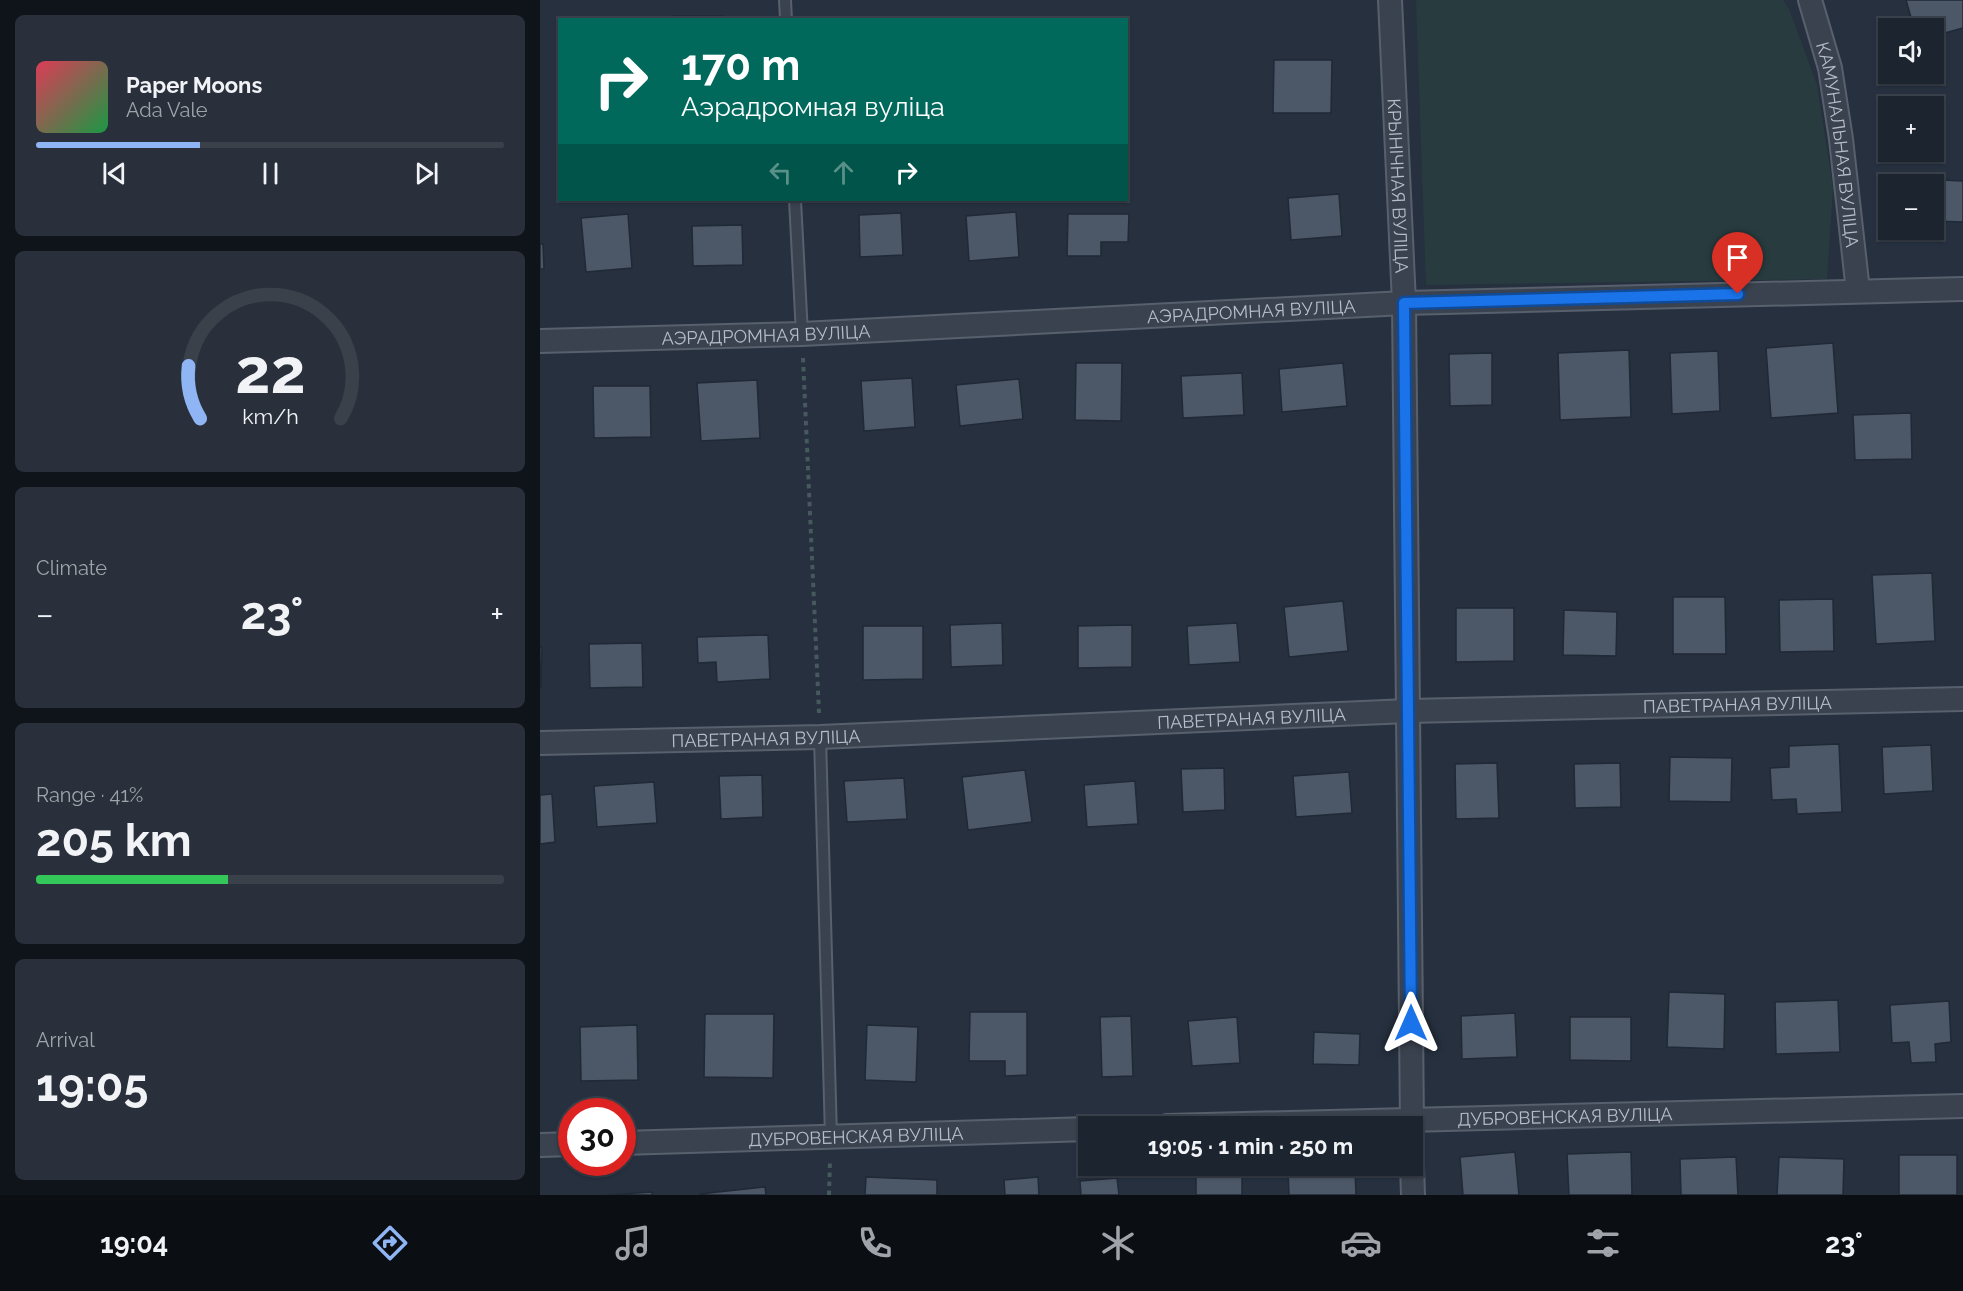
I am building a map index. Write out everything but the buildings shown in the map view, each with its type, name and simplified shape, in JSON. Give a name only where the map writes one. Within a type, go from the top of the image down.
[{"type":"street","name":"КРЫНІЧНАЯ ВУЛІЦА","points":[[1390,0],[1404,303],[1412,1116]]},
{"type":"street","name":"КАМУНАЛЬНАЯ ВУЛІЦА","points":[[1810,0],[1830,68],[1858,291]]},
{"type":"street","name":"АЭРАДРОМНАЯ ВУЛІЦА","points":[[540,341],[802,334],[1404,303],[1963,290]]},
{"type":"street","name":"ПАВЕТРАНАЯ ВУЛІЦА","points":[[540,743],[820,737],[1408,711],[1963,699]]},
{"type":"street","name":"ДУБРОВЕНСКАЯ ВУЛІЦА","points":[[1423,1123],[1963,1106]]},
{"type":"street","name":"ДУБРОВЕНСКАЯ ВУЛІЦА","points":[[636,1143],[1078,1129]]},
{"type":"street","points":[[540,1145],[558,1144]]},
{"type":"street","points":[[1412,1176],[1413,1195]]},
{"type":"lane","points":[[785,0],[786,18]]},
{"type":"lane","points":[[795,201],[802,334]]},
{"type":"lane","points":[[820,737],[831,1137]]},
{"type":"path","points":[[802,334],[820,737]]},
{"type":"path","points":[[829,1195],[831,1137]]},
{"type":"green space","points":[[1416,0],[1783,0],[1789,9],[1817,85],[1833,188],[1827,279],[1426,285]]},
{"type":"route","points":[[1411,1023],[1404,303],[1738,294]]}]
